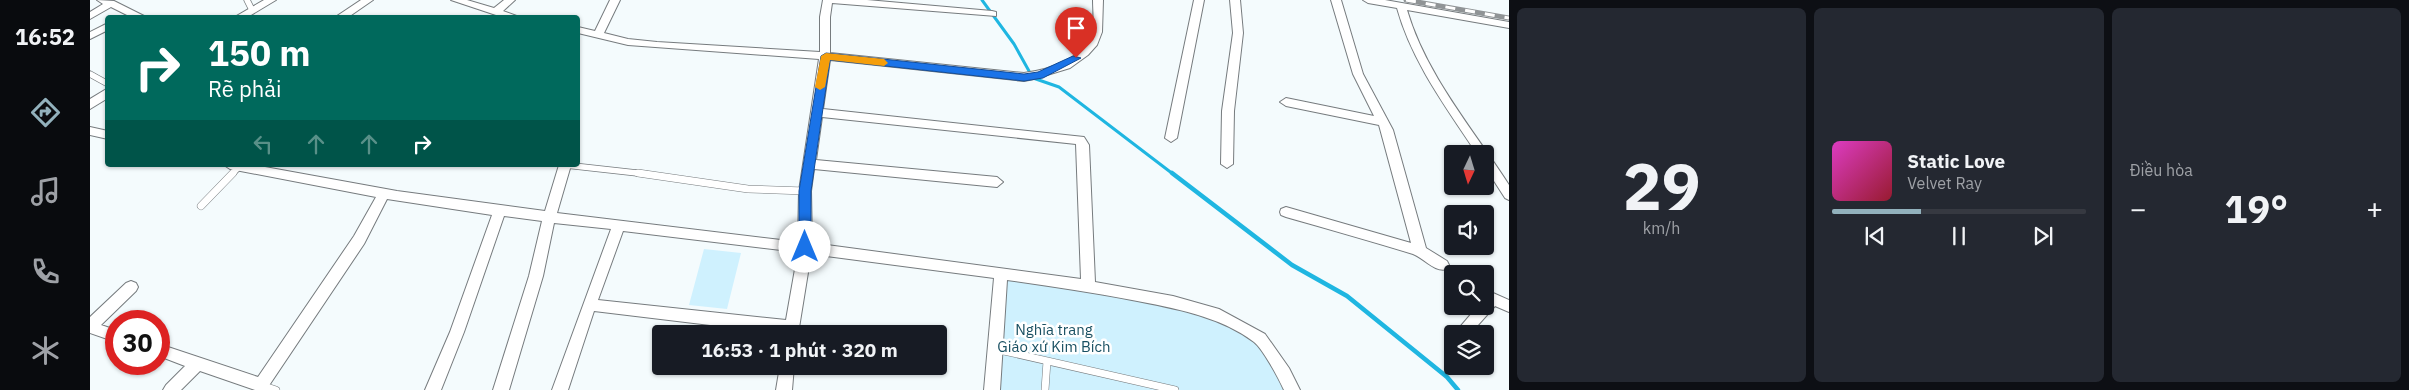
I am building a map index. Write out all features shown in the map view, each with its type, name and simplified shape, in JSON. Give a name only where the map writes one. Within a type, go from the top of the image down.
[{"type":"street","points":[[243,15],[271,0]]},
{"type":"street","points":[[344,15],[368,0]]},
{"type":"street","points":[[456,0],[506,15]]},
{"type":"street","points":[[495,12],[510,0]]},
{"type":"street","points":[[598,34],[615,0]]},
{"type":"street","points":[[792,325],[805,247],[805,191],[826,56],[825,16],[828,0]]},
{"type":"street","points":[[834,0],[992,14]]},
{"type":"street","points":[[580,30],[628,42],[657,46],[826,56],[1024,77],[1040,76],[1089,50],[1097,35],[1098,0]]},
{"type":"street","points":[[1171,138],[1199,0]]},
{"type":"street","points":[[1227,164],[1228,112],[1238,33],[1235,0]]},
{"type":"street","points":[[1336,0],[1358,74],[1383,122],[1420,251]]},
{"type":"street","points":[[1368,0],[1509,25]]},
{"type":"street","points":[[90,16],[106,2],[126,15]]},
{"type":"street","points":[[1401,6],[1413,45],[1477,145]]},
{"type":"street","points":[[90,36],[105,28]]},
{"type":"street","points":[[90,105],[105,94]]},
{"type":"street","points":[[1286,102],[1383,122]]},
{"type":"street","points":[[816,112],[1080,140],[1083,145],[1088,286]]},
{"type":"street","points":[[90,131],[105,134]]},
{"type":"street","points":[[809,164],[997,182]]},
{"type":"street","points":[[240,167],[384,193],[500,211],[618,227],[805,247],[1088,286],[1173,302],[1214,313],[1243,327],[1260,338],[1284,373],[1292,390]]},
{"type":"street","points":[[501,390],[536,276],[549,218],[564,167]]},
{"type":"street","points":[[1494,171],[1509,195]]},
{"type":"street","points":[[170,354],[259,387],[359,240],[384,193]]},
{"type":"street","points":[[433,390],[457,332],[500,211]]},
{"type":"street","points":[[1286,212],[1420,251],[1442,265]]},
{"type":"street","points":[[560,390],[618,227]]},
{"type":"street","points":[[992,390],[1001,274]]},
{"type":"street","points":[[105,332],[91,328],[95,320],[131,287]]},
{"type":"street","points":[[1469,325],[1493,299],[1509,306]]},
{"type":"street","points":[[589,305],[751,325]]},
{"type":"street","points":[[171,390],[198,363]]},
{"type":"street","points":[[784,390],[786,375]]},
{"type":"lane","points":[[247,0],[252,10]]},
{"type":"lane","points":[[90,74],[105,82]]},
{"type":"lane","points":[[580,166],[748,190],[805,191]]},
{"type":"lane","points":[[202,206],[233,167]]},
{"type":"lane","points":[[995,349],[1175,390]]},
{"type":"lane","points":[[1045,390],[1047,361]]},
{"type":"lane","points":[[259,387],[276,390]]},
{"type":"green space","points":[[704,249],[741,253],[727,309],[689,305]]},
{"type":"green space","name":"Nghĩa trang Giáo xứ Kim Bích","points":[[1005,278],[1172,306],[1213,317],[1256,341],[1286,390],[997,390]]},
{"type":"waterway","points":[[982,0],[1014,44],[1029,71]]},
{"type":"waterway","points":[[1033,78],[1059,87],[1173,174]]},
{"type":"waterway","points":[[1172,173],[1292,265],[1347,296],[1447,377],[1458,390]]},
{"type":"railway","points":[[1406,0],[1509,18]]},
{"type":"slow traffic","points":[[820,87],[826,56],[884,63]]},
{"type":"route","points":[[805,247],[805,191],[826,56],[1024,77],[1040,76],[1076,58]]}]
